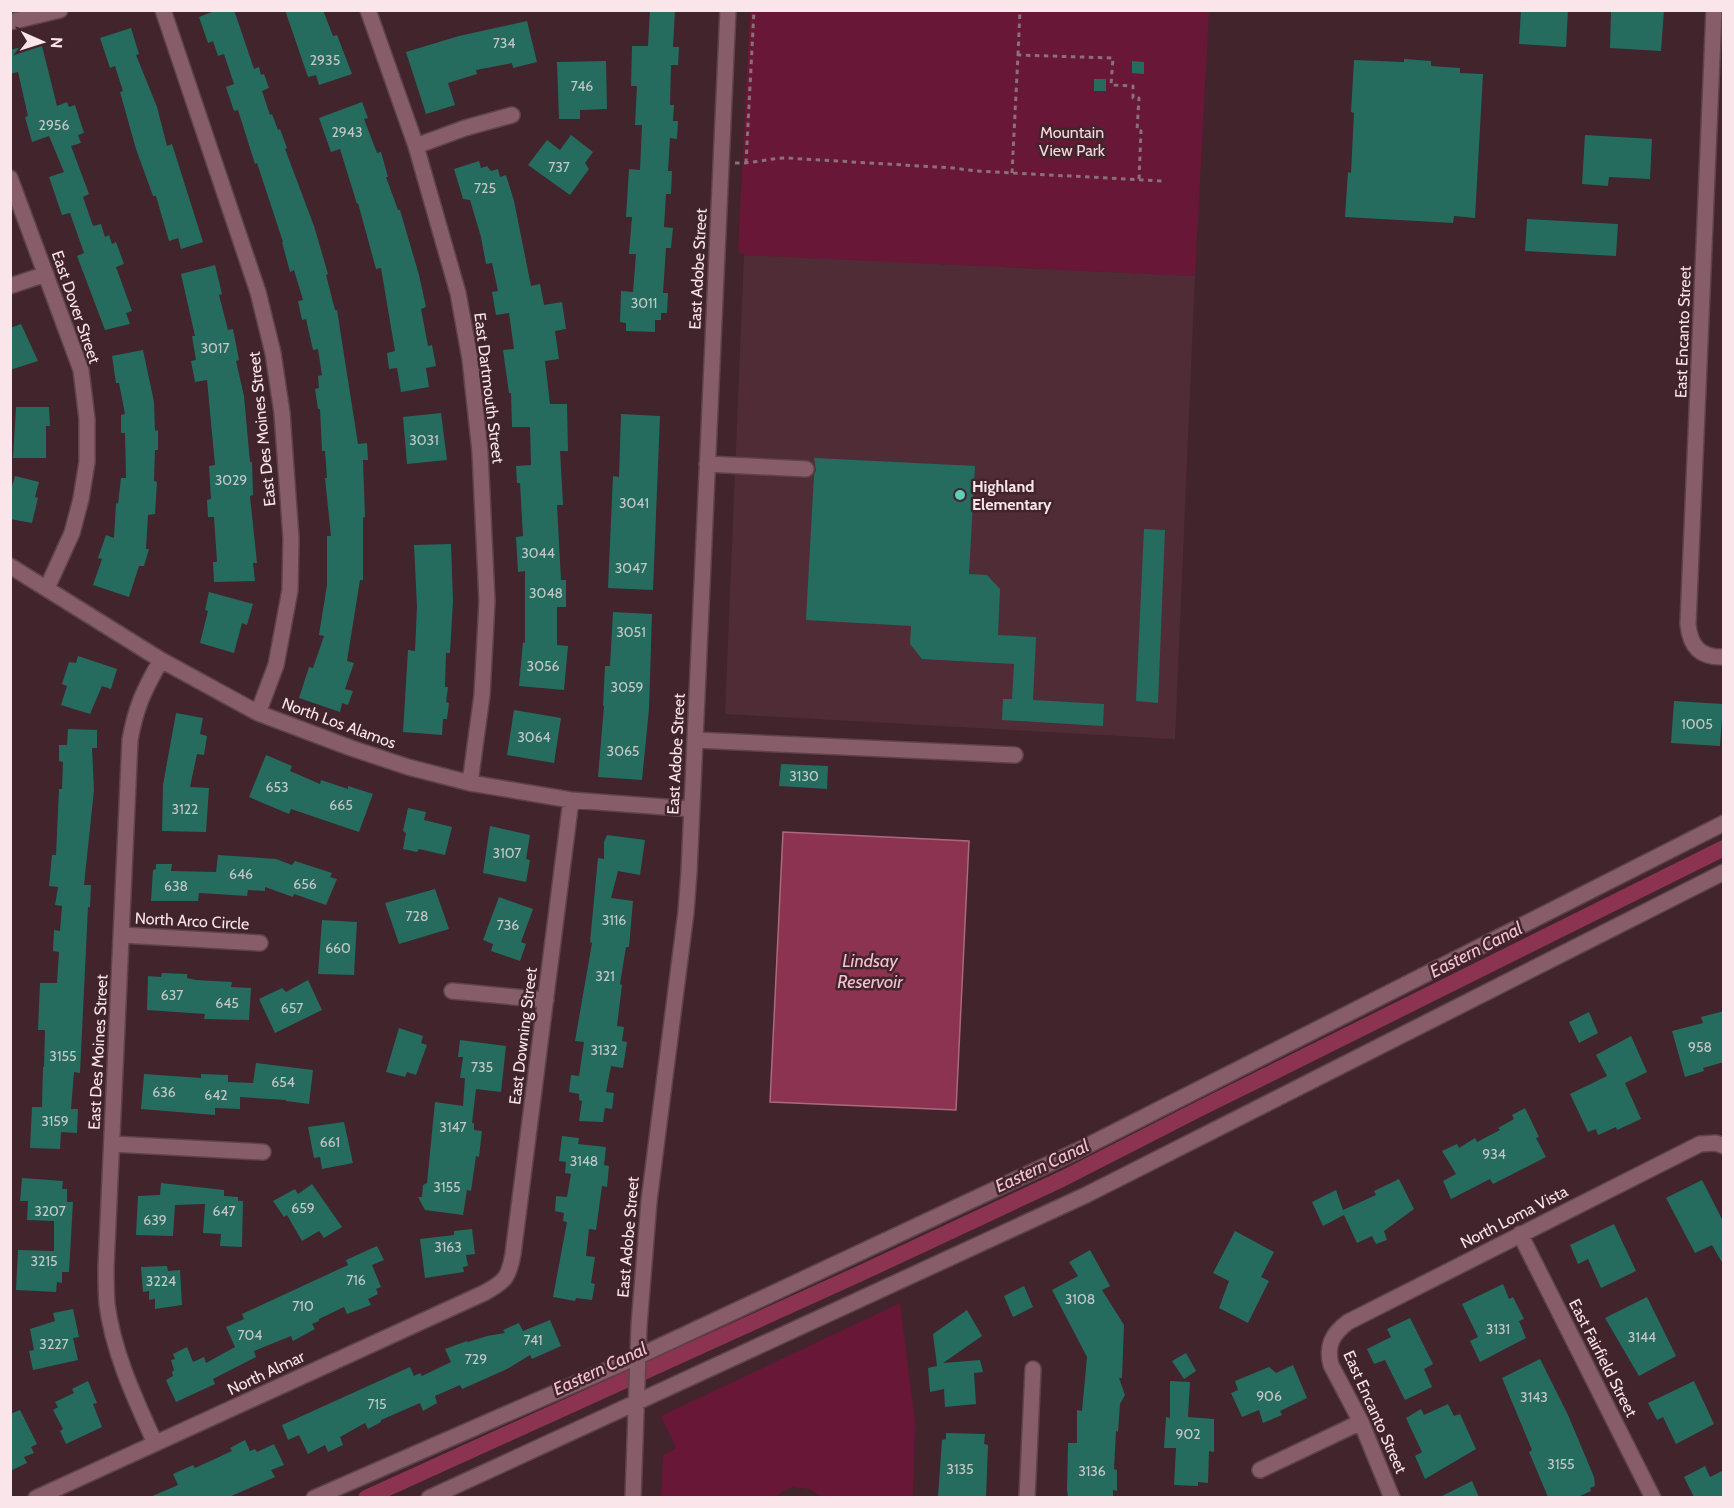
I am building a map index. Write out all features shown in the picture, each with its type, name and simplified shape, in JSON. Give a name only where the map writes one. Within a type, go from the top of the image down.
[{"type":"street","points":[[10,22],[60,10]]},
{"type":"street","name":"East Des Moines Street","points":[[163,10],[258,292],[273,353],[280,403],[290,526],[290,590],[276,664],[258,713]]},
{"type":"street","name":"East Dartmouth Street","points":[[368,10],[416,147],[458,292],[470,359],[480,452],[487,601],[482,695],[470,783]]},
{"type":"street","name":"East Adobe Street","points":[[633,1497],[642,1278],[651,1182],[686,912],[728,10]]},
{"type":"street","name":"East Encanto Street","points":[[1714,10],[1718,53],[1688,624],[1692,644],[1698,652],[1707,656],[1724,657]]},
{"type":"street","points":[[416,147],[465,128],[512,115]]},
{"type":"street","name":"East Dover Street","points":[[10,178],[81,370],[87,419],[87,462],[81,499],[72,533],[47,588]]},
{"type":"street","points":[[10,286],[46,274]]},
{"type":"street","points":[[707,464],[806,469]]},
{"type":"street","name":"North Los Alamos","points":[[10,566],[161,660],[258,713],[351,748],[470,783],[571,800],[692,809]]},
{"type":"street","name":"East Des Moines Street","points":[[155,1443],[133,1395],[114,1336],[107,1303],[106,1267],[130,740],[135,712],[161,660]]},
{"type":"street","points":[[695,740],[1015,755]]},
{"type":"street","name":"East Downing Street","points":[[508,1276],[513,1254],[571,800]]},
{"type":"street","points":[[314,1497],[639,1356],[1079,1150],[1724,823]]},
{"type":"street","points":[[429,1497],[1086,1195],[1724,872]]},
{"type":"street","name":"North Arco Circle","points":[[122,935],[260,943]]},
{"type":"street","points":[[452,990],[546,1000]]},
{"type":"street","points":[[112,1143],[262,1152]]},
{"type":"street","name":"North Loma Vista","points":[[1330,1341],[1347,1322],[1700,1144],[1716,1143],[1723,1146]]},
{"type":"street","name":"East Fairfield Street","points":[[1520,1234],[1653,1497]]},
{"type":"street","name":"North Almar","points":[[36,1497],[484,1293],[508,1276]]},
{"type":"street","name":"East Encanto Street","points":[[1330,1341],[1331,1365],[1360,1422],[1392,1497]]},
{"type":"street","points":[[1027,1497],[1033,1369]]},
{"type":"street","points":[[1260,1470],[1360,1422]]},
{"type":"path","points":[[746,163],[754,10]]},
{"type":"path","points":[[1012,173],[1020,10]]},
{"type":"path","points":[[1018,55],[1113,58],[1111,85],[1133,86],[1133,98],[1139,98],[1137,130],[1141,131],[1139,179]]},
{"type":"path","points":[[721,162],[746,163],[770,158],[787,158],[1163,181]]},
{"type":"shaded area","name":"Highland Elementary","points":[[744,255],[1195,276],[1175,739],[725,714]]},
{"type":"green space","name":"Mountain View Park","points":[[750,11],[1209,11],[1195,276],[744,255],[738,251]]},
{"type":"green space","points":[[900,1303],[915,1423],[913,1497],[822,1497],[809,1489],[792,1487],[777,1497],[661,1497],[663,1455],[676,1448],[661,1416]]},
{"type":"water","name":"Lindsay Reservoir","points":[[783,832],[969,841],[956,1110],[770,1102]]},
{"type":"building","points":[[217,10],[234,10],[254,69],[259,67],[269,88],[262,91],[270,115],[272,114],[278,130],[280,129],[287,148],[285,149],[314,226],[328,274],[326,275],[335,310],[337,310],[358,444],[367,443],[368,460],[363,460],[365,517],[363,518],[363,580],[360,580],[347,661],[354,663],[345,689],[353,691],[348,705],[342,703],[340,712],[299,698],[309,667],[313,668],[324,636],[319,635],[327,585],[327,536],[331,536],[325,478],[327,478],[325,451],[322,451],[320,409],[318,409],[315,389],[319,388],[318,376],[322,375],[318,349],[313,350],[306,319],[302,320],[298,301],[303,300],[294,270],[290,272],[283,242],[257,163],[255,164],[238,110],[234,111],[226,87],[234,84],[224,54],[218,56],[213,41],[208,43],[199,17]]},
{"type":"building","points":[[285,10],[323,10],[333,36],[337,35],[352,74],[319,85],[316,75],[308,77]]},
{"type":"building","points":[[650,10],[675,10],[673,47],[679,47],[678,65],[671,65],[670,105],[674,105],[673,121],[678,121],[677,139],[670,138],[668,171],[672,171],[671,194],[666,194],[664,227],[673,228],[671,248],[666,248],[663,293],[668,293],[667,313],[661,313],[661,320],[655,320],[655,332],[626,331],[626,323],[620,322],[621,291],[633,292],[636,254],[629,254],[632,217],[626,217],[629,169],[640,170],[642,125],[635,125],[637,86],[631,86],[632,46],[648,46]]},
{"type":"building","points":[[1521,10],[1568,10],[1566,47],[1519,44]]},
{"type":"building","points":[[1611,10],[1664,10],[1661,51],[1610,48]]},
{"type":"building","points":[[527,21],[537,62],[513,68],[512,63],[476,70],[477,74],[448,83],[455,105],[426,114],[406,52],[459,36]]},
{"type":"building","points":[[131,28],[139,54],[136,55],[157,107],[167,146],[172,144],[203,242],[181,249],[178,238],[169,241],[156,196],[153,196],[136,149],[115,66],[110,68],[100,38]]},
{"type":"building","points":[[41,42],[57,106],[67,102],[69,107],[75,105],[84,133],[78,135],[81,143],[71,146],[89,194],[83,197],[93,226],[101,224],[105,237],[109,235],[112,244],[116,242],[124,264],[116,267],[132,311],[126,313],[130,324],[105,330],[77,256],[84,253],[70,213],[62,215],[49,177],[64,172],[49,136],[32,142],[25,117],[28,116],[18,72],[10,74],[10,50]]},
{"type":"building","points":[[1404,59],[1431,61],[1431,66],[1460,68],[1460,73],[1483,74],[1475,218],[1454,216],[1453,223],[1345,217],[1348,172],[1351,173],[1354,60],[1404,62]]},
{"type":"building","points":[[606,61],[607,109],[580,110],[580,119],[559,119],[557,62]]},
{"type":"building","points":[[1132,61],[1144,62],[1144,74],[1132,73]]},
{"type":"building","points":[[1094,79],[1106,79],[1106,91],[1094,91]]},
{"type":"building","points":[[362,102],[368,118],[364,119],[377,153],[381,152],[388,177],[386,177],[398,210],[400,210],[419,275],[426,307],[421,309],[428,346],[432,345],[436,366],[426,368],[429,387],[401,392],[397,368],[389,369],[387,353],[395,351],[381,268],[376,269],[340,149],[331,152],[319,118]]},
{"type":"building","points":[[571,135],[593,152],[585,163],[589,169],[570,195],[528,165],[547,140],[560,150]]},
{"type":"building","points":[[1585,135],[1652,139],[1650,179],[1609,177],[1608,186],[1582,184]]},
{"type":"building","points":[[479,161],[481,168],[487,166],[491,171],[498,169],[500,177],[506,175],[514,201],[531,286],[540,284],[544,305],[562,302],[566,329],[555,331],[559,359],[545,361],[550,404],[567,404],[568,451],[560,451],[563,505],[557,505],[561,580],[566,580],[566,607],[557,607],[557,645],[568,646],[564,690],[519,686],[523,642],[525,643],[525,571],[518,572],[516,537],[523,536],[520,483],[517,483],[516,466],[531,465],[530,427],[512,427],[511,393],[509,393],[503,350],[514,349],[509,313],[496,315],[492,292],[498,291],[492,263],[486,264],[470,200],[463,199],[454,169]]},
{"type":"building","points":[[1527,219],[1618,224],[1616,256],[1525,251]]},
{"type":"building","points":[[215,265],[222,294],[219,295],[228,330],[233,329],[239,360],[236,361],[244,396],[250,462],[252,462],[253,495],[250,496],[257,563],[253,563],[255,581],[214,582],[213,562],[217,562],[214,517],[208,517],[207,500],[211,499],[209,466],[215,465],[207,380],[195,382],[191,361],[196,360],[192,336],[195,336],[181,274]]},
{"type":"building","points":[[21,324],[38,361],[10,370],[10,328]]},
{"type":"building","points":[[143,350],[154,402],[155,431],[158,430],[154,481],[157,482],[155,514],[148,515],[146,549],[149,549],[144,566],[139,566],[129,597],[93,585],[102,559],[98,558],[106,535],[114,538],[116,503],[118,504],[121,478],[126,478],[125,433],[121,433],[121,415],[125,414],[119,383],[116,383],[112,356]]},
{"type":"building","points":[[16,407],[49,407],[50,426],[46,426],[46,458],[13,458]]},
{"type":"building","points":[[441,413],[447,460],[407,464],[403,417]]},
{"type":"building","points":[[621,414],[660,416],[653,590],[608,588],[613,476],[619,477]]},
{"type":"building","points":[[814,458],[975,466],[969,574],[987,575],[1000,589],[998,635],[1036,637],[1033,700],[1104,704],[1103,726],[1002,720],[1003,699],[1012,699],[1014,664],[922,659],[910,644],[911,626],[806,620],[816,470]]},
{"type":"building","points":[[15,476],[39,482],[32,523],[10,519],[10,493]]},
{"type":"building","points":[[1144,529],[1165,530],[1158,703],[1136,701]]},
{"type":"building","points":[[451,544],[453,601],[450,653],[446,653],[445,687],[448,687],[446,702],[449,703],[447,719],[443,719],[442,735],[403,732],[408,650],[415,651],[417,607],[414,545]]},
{"type":"building","points":[[209,592],[253,604],[247,625],[242,623],[234,653],[200,643],[208,611],[205,610]]},
{"type":"building","points":[[613,612],[652,614],[649,709],[642,780],[598,777],[605,666],[610,666]]},
{"type":"building","points":[[78,656],[117,669],[111,689],[102,686],[90,714],[61,705],[67,686],[62,684],[69,662],[76,663]]},
{"type":"building","points":[[1674,701],[1723,704],[1720,746],[1671,743]]},
{"type":"building","points":[[514,710],[561,718],[554,763],[507,755]]},
{"type":"building","points":[[176,713],[203,718],[200,734],[207,736],[204,755],[197,754],[190,787],[209,788],[206,832],[162,831],[163,785]]},
{"type":"building","points":[[68,729],[97,730],[97,748],[92,748],[94,790],[84,885],[91,885],[80,1073],[74,1072],[71,1109],[78,1109],[77,1133],[61,1132],[60,1149],[30,1148],[32,1107],[42,1107],[45,1030],[38,1030],[40,983],[57,983],[59,952],[53,951],[54,930],[60,931],[62,906],[55,905],[58,887],[49,886],[52,855],[56,855],[59,789],[62,789],[63,762],[59,761],[59,745],[67,745]]},
{"type":"building","points":[[266,755],[292,766],[290,771],[320,784],[321,780],[373,794],[359,832],[291,809],[289,814],[249,797]]},
{"type":"building","points":[[781,764],[828,766],[827,789],[779,786]]},
{"type":"building","points":[[408,808],[426,812],[424,820],[452,827],[445,855],[419,849],[417,852],[403,849],[406,833],[403,831]]},
{"type":"building","points":[[490,826],[530,835],[526,859],[530,860],[526,882],[483,873]]},
{"type":"building","points":[[607,835],[645,840],[640,875],[618,871],[611,898],[633,901],[629,947],[626,947],[620,984],[622,985],[617,1026],[624,1027],[622,1041],[627,1042],[623,1068],[611,1066],[606,1092],[614,1093],[612,1109],[605,1108],[603,1122],[579,1121],[582,1101],[579,1100],[579,1094],[569,1092],[571,1075],[579,1076],[584,1042],[575,1041],[592,943],[590,942],[598,858],[604,859],[604,842]]},
{"type":"building","points":[[218,855],[276,859],[292,865],[295,861],[332,873],[330,877],[337,879],[326,905],[265,887],[265,891],[248,890],[247,896],[199,893],[198,901],[151,901],[153,870],[156,869],[156,864],[172,864],[171,871],[216,872]]},
{"type":"building","points":[[435,889],[449,929],[399,944],[385,903]]},
{"type":"building","points":[[499,897],[533,909],[521,942],[526,944],[520,961],[491,951],[493,944],[483,940]]},
{"type":"building","points":[[322,920],[357,922],[354,975],[318,974]]},
{"type":"building","points":[[162,973],[187,974],[187,978],[196,980],[232,982],[231,987],[251,988],[249,1020],[204,1019],[205,1014],[147,1010],[148,976],[161,977]]},
{"type":"building","points":[[308,980],[322,1010],[275,1033],[259,999],[282,988],[286,992]]},
{"type":"building","points":[[1724,1011],[1724,1062],[1703,1068],[1704,1071],[1685,1077],[1672,1031],[1703,1023],[1701,1017]]},
{"type":"building","points":[[1589,1012],[1598,1033],[1579,1043],[1569,1022]]},
{"type":"building","points":[[399,1028],[423,1036],[421,1043],[427,1045],[416,1075],[407,1072],[405,1077],[386,1072]]},
{"type":"building","points":[[1631,1036],[1647,1072],[1625,1083],[1641,1119],[1617,1130],[1616,1127],[1598,1135],[1596,1129],[1588,1132],[1570,1094],[1607,1076],[1596,1055]]},
{"type":"building","points":[[460,1040],[506,1046],[501,1092],[476,1089],[472,1123],[474,1123],[474,1130],[482,1131],[479,1157],[476,1156],[471,1191],[467,1190],[463,1215],[425,1210],[418,1197],[422,1197],[423,1185],[427,1183],[435,1102],[463,1106],[465,1078],[460,1078],[463,1057],[458,1057]]},
{"type":"building","points":[[256,1063],[313,1070],[309,1104],[240,1097],[240,1109],[215,1108],[215,1115],[141,1109],[144,1074],[201,1078],[201,1074],[228,1075],[228,1082],[253,1083]]},
{"type":"building","points":[[1525,1108],[1546,1157],[1493,1184],[1490,1179],[1451,1199],[1443,1181],[1456,1174],[1442,1151],[1457,1144],[1459,1148],[1475,1138],[1477,1142],[1500,1130],[1498,1128],[1514,1119],[1512,1115]]},
{"type":"building","points":[[344,1122],[353,1163],[322,1169],[320,1157],[314,1158],[308,1127]]},
{"type":"building","points":[[562,1136],[579,1138],[578,1144],[606,1147],[604,1165],[609,1166],[607,1187],[602,1186],[596,1230],[589,1229],[586,1256],[595,1257],[591,1283],[595,1284],[592,1300],[576,1298],[575,1301],[553,1297],[567,1222],[563,1221],[564,1213],[555,1211],[556,1196],[567,1197],[571,1174],[565,1173],[566,1162],[559,1161]]},
{"type":"building","points":[[22,1178],[63,1181],[62,1189],[67,1189],[67,1202],[73,1202],[69,1272],[62,1272],[62,1283],[57,1282],[56,1292],[16,1290],[18,1250],[54,1251],[54,1221],[27,1220],[28,1201],[20,1201]]},
{"type":"building","points":[[1399,1179],[1414,1209],[1384,1231],[1387,1240],[1376,1244],[1372,1236],[1357,1243],[1344,1215],[1323,1226],[1312,1202],[1336,1190],[1343,1210],[1376,1195],[1374,1191]]},
{"type":"building","points":[[1702,1180],[1724,1223],[1724,1266],[1712,1245],[1695,1253],[1666,1198]]},
{"type":"building","points":[[161,1183],[224,1190],[224,1196],[238,1197],[238,1201],[243,1201],[242,1247],[220,1246],[221,1234],[203,1233],[205,1204],[175,1205],[173,1236],[136,1235],[138,1196],[160,1195]]},
{"type":"building","points":[[312,1184],[342,1227],[324,1238],[319,1231],[302,1241],[287,1215],[284,1217],[273,1201],[295,1189],[298,1194]]},
{"type":"building","points":[[1614,1224],[1636,1271],[1601,1288],[1588,1259],[1578,1264],[1570,1245]]},
{"type":"building","points":[[472,1229],[475,1254],[466,1255],[468,1266],[463,1267],[464,1272],[425,1278],[420,1239],[454,1235],[454,1231]]},
{"type":"building","points":[[1235,1231],[1274,1252],[1261,1277],[1269,1281],[1248,1323],[1219,1308],[1229,1281],[1213,1273]]},
{"type":"building","points":[[377,1246],[384,1260],[372,1265],[381,1287],[376,1289],[378,1294],[368,1299],[371,1305],[347,1314],[344,1307],[319,1319],[312,1324],[315,1329],[293,1341],[291,1336],[254,1351],[256,1357],[213,1379],[215,1384],[176,1402],[166,1380],[173,1376],[171,1360],[175,1359],[173,1354],[187,1347],[193,1362],[204,1357],[206,1363],[235,1347],[226,1327],[244,1319],[242,1314],[348,1265],[346,1260]]},
{"type":"building","points":[[1090,1250],[1110,1286],[1102,1290],[1124,1325],[1122,1378],[1119,1378],[1125,1395],[1120,1404],[1118,1432],[1116,1431],[1114,1469],[1117,1470],[1117,1491],[1113,1490],[1113,1497],[1068,1497],[1067,1490],[1068,1443],[1077,1443],[1077,1410],[1082,1411],[1087,1357],[1052,1290],[1078,1276],[1069,1262]]},
{"type":"building","points":[[167,1266],[168,1271],[180,1270],[182,1305],[155,1309],[155,1299],[149,1300],[149,1291],[143,1292],[141,1267]]},
{"type":"building","points":[[1503,1284],[1509,1299],[1513,1297],[1524,1319],[1519,1321],[1526,1338],[1480,1362],[1470,1341],[1478,1337],[1462,1304]]},
{"type":"building","points":[[1024,1286],[1033,1307],[1013,1317],[1004,1296]]},
{"type":"building","points":[[1647,1297],[1676,1356],[1639,1376],[1605,1318]]},
{"type":"building","points":[[73,1309],[79,1337],[73,1338],[78,1360],[33,1370],[29,1351],[34,1350],[30,1329],[55,1321],[53,1313]]},
{"type":"building","points":[[967,1310],[982,1336],[943,1363],[980,1360],[983,1372],[974,1373],[976,1404],[945,1407],[944,1389],[930,1392],[928,1368],[937,1366],[933,1334]]},
{"type":"building","points":[[1410,1318],[1433,1364],[1424,1369],[1432,1387],[1405,1400],[1385,1360],[1374,1364],[1367,1349],[1391,1337],[1387,1329]]},
{"type":"building","points":[[550,1320],[561,1346],[532,1359],[530,1355],[507,1369],[462,1389],[460,1385],[435,1396],[437,1403],[423,1411],[420,1403],[381,1420],[368,1429],[365,1423],[340,1437],[343,1445],[328,1452],[325,1445],[308,1454],[299,1435],[288,1440],[282,1425],[410,1367],[414,1376],[420,1373],[422,1376],[451,1362],[445,1349],[467,1341],[505,1333],[503,1330],[519,1323],[523,1331]]},
{"type":"building","points":[[1186,1353],[1196,1371],[1184,1379],[1172,1361]]},
{"type":"building","points":[[1540,1359],[1568,1415],[1594,1477],[1595,1486],[1590,1488],[1591,1491],[1578,1497],[1548,1497],[1529,1452],[1532,1450],[1502,1378]]},
{"type":"building","points":[[1293,1365],[1307,1398],[1280,1411],[1282,1415],[1263,1423],[1259,1410],[1242,1417],[1231,1393],[1238,1390],[1235,1381],[1269,1367],[1276,1373]]},
{"type":"building","points":[[88,1381],[97,1403],[93,1404],[102,1427],[66,1444],[60,1431],[63,1429],[53,1410],[58,1407],[55,1402],[74,1393],[72,1389]]},
{"type":"building","points":[[1170,1381],[1190,1382],[1188,1417],[1214,1419],[1214,1452],[1209,1451],[1208,1483],[1198,1482],[1198,1486],[1174,1485],[1176,1448],[1164,1448],[1166,1417],[1170,1418]]},
{"type":"building","points":[[1694,1381],[1714,1424],[1676,1444],[1663,1417],[1657,1420],[1648,1403]]},
{"type":"building","points":[[1448,1404],[1454,1416],[1460,1414],[1476,1449],[1425,1479],[1415,1456],[1422,1452],[1406,1418],[1421,1409],[1424,1415]]},
{"type":"building","points":[[20,1410],[37,1444],[31,1447],[34,1453],[24,1457],[27,1463],[10,1471],[10,1414]]},
{"type":"building","points":[[946,1433],[985,1434],[984,1444],[988,1445],[986,1497],[938,1497],[942,1440],[946,1439]]},
{"type":"building","points":[[245,1440],[250,1451],[255,1449],[257,1452],[274,1444],[284,1465],[271,1470],[275,1477],[229,1497],[150,1497],[178,1485],[173,1474],[193,1465],[195,1468],[232,1451],[230,1448]]},
{"type":"building","points":[[1705,1466],[1710,1477],[1724,1470],[1724,1497],[1694,1497],[1684,1477]]},
{"type":"building","points":[[1472,1481],[1479,1497],[1440,1497]]},
{"type":"waterway","name":"Eastern Canal","points":[[366,1498],[1062,1179],[1724,848]]},
{"type":"place","name":"Highland Elementary","points":[[960,495]]}]
